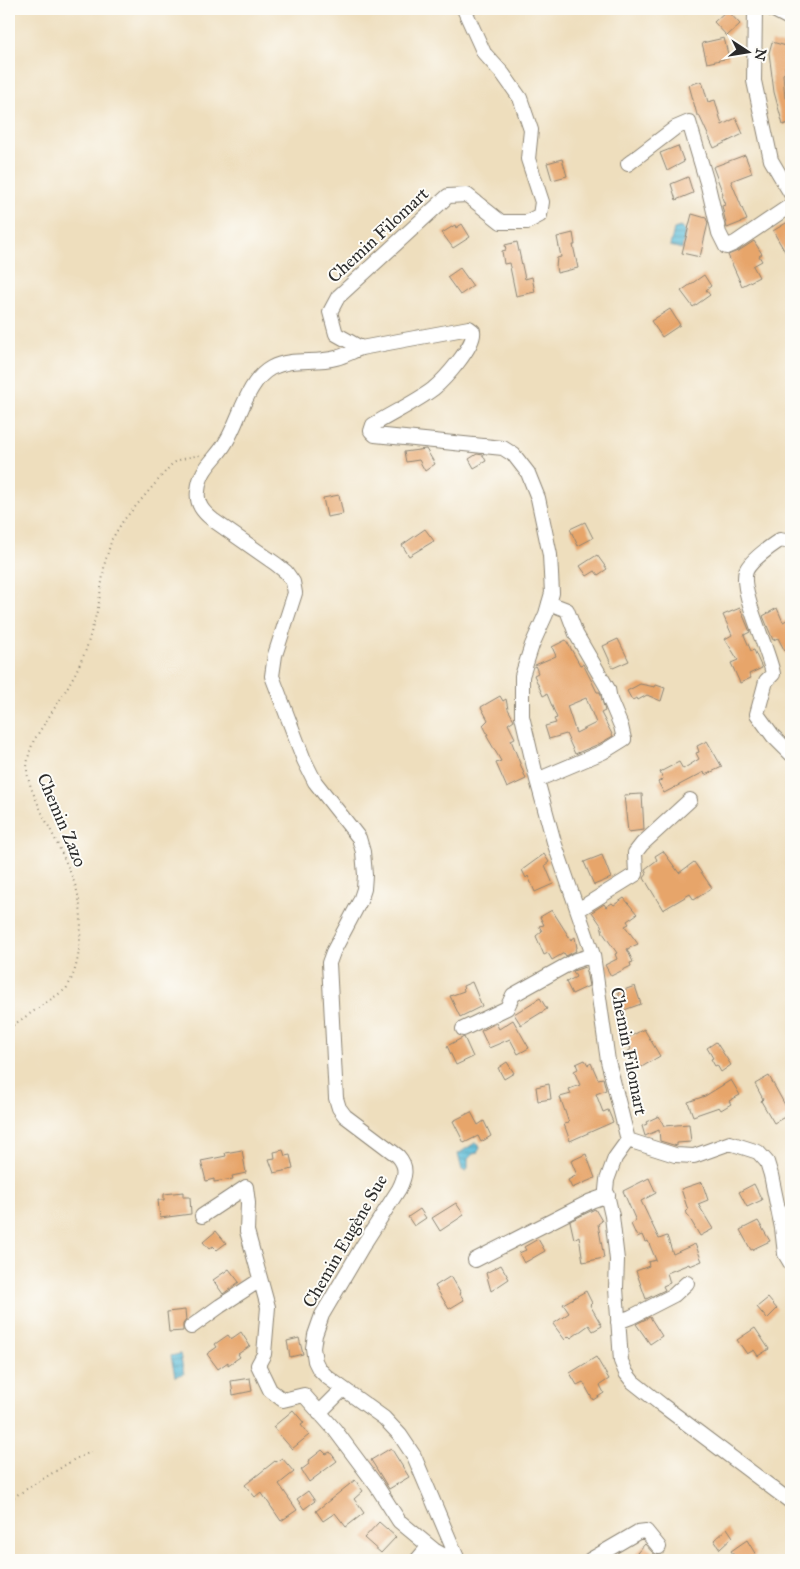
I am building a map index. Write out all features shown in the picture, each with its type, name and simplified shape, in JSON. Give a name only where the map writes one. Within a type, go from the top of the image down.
[{"type":"main road","points":[[774,9],[791,18]]},
{"type":"street","name":"Chemin Filomart","points":[[464,9],[484,53],[503,74],[520,98],[532,130],[528,159],[542,202],[540,215],[527,222],[500,222],[467,195],[448,196],[338,297],[330,312],[336,334],[361,348],[469,328],[473,331],[474,336],[468,351],[433,388],[373,425],[371,431],[375,436],[503,448],[514,455],[528,473],[538,498],[550,555],[552,593],[522,676],[522,716],[554,842],[593,955],[608,1061],[628,1140],[674,1155],[694,1156],[730,1143],[758,1152],[767,1162],[771,1175],[782,1228],[785,1254],[791,1264]]},
{"type":"street","points":[[755,9],[754,81],[771,160],[791,194]]},
{"type":"street","points":[[628,164],[675,128],[689,122],[720,233],[726,247],[735,243],[791,205]]},
{"type":"street","name":"Chemin Eugène Sue","points":[[361,348],[335,358],[284,362],[270,368],[258,378],[250,390],[226,442],[218,454],[207,464],[199,483],[198,500],[204,512],[213,520],[276,564],[286,572],[293,582],[295,593],[293,603],[275,655],[272,676],[304,760],[315,782],[355,832],[363,852],[364,888],[360,901],[329,963],[336,1098],[339,1108],[345,1116],[398,1156],[405,1168],[399,1189],[322,1315],[315,1335],[314,1361],[319,1369],[343,1389],[384,1418],[400,1435],[414,1456],[458,1560]]},
{"type":"street","points":[[791,542],[780,540],[761,553],[746,571],[746,592],[774,674],[766,681],[757,714],[773,736],[791,754]]},
{"type":"street","points":[[537,780],[603,752],[624,739],[608,689],[576,634],[567,610],[549,603]]},
{"type":"street","points":[[578,910],[636,874],[635,853],[638,848],[690,800]]},
{"type":"street","points":[[463,1030],[506,1008],[513,995],[574,961],[593,955]]},
{"type":"street","points":[[628,1140],[615,1158],[607,1180],[606,1190],[612,1216],[617,1260],[616,1288],[621,1361],[626,1373],[634,1382],[791,1502]]},
{"type":"street","points":[[202,1216],[246,1188],[248,1203],[247,1231],[268,1308],[264,1354],[258,1366],[270,1390],[284,1400],[304,1395],[335,1430],[376,1485],[399,1521],[429,1546],[452,1560]]},
{"type":"street","points":[[475,1260],[591,1201],[608,1195]]},
{"type":"street","points":[[191,1327],[260,1280]]},
{"type":"street","points":[[618,1322],[674,1295],[687,1282]]},
{"type":"street","points":[[319,1413],[343,1389]]},
{"type":"street","points":[[590,1560],[638,1532],[646,1531],[659,1547]]},
{"type":"street","points":[[417,1560],[429,1546]]},
{"type":"path","name":"Chemin Zazo","points":[[9,1028],[66,988],[72,979],[80,946],[80,904],[74,882],[35,798],[27,769],[30,750],[34,740],[76,672],[86,650],[98,608],[105,562],[112,539],[123,521],[172,464],[193,456],[218,454]]},
{"type":"path","points":[[9,1500],[75,1459],[91,1452]]},
{"type":"water","points":[[680,227],[685,231],[682,249],[670,246],[674,229]]},
{"type":"water","points":[[475,1143],[480,1148],[477,1153],[468,1159],[466,1171],[462,1170],[458,1154]]},
{"type":"water","points":[[180,1354],[184,1374],[175,1376],[171,1356]]},
{"type":"building","points":[[727,10],[740,24],[727,36],[714,22]]},
{"type":"building","points":[[724,38],[729,58],[707,63],[702,43]]},
{"type":"building","points":[[772,42],[790,47],[788,53],[791,53],[791,68],[785,66],[785,73],[783,74],[785,98],[791,95],[791,122],[783,125],[774,92],[769,53]]},
{"type":"building","points":[[702,81],[708,102],[715,100],[722,125],[736,118],[743,134],[714,148],[699,115],[697,115],[689,85]]},
{"type":"building","points":[[678,146],[684,162],[667,171],[660,153]]},
{"type":"building","points":[[745,155],[752,173],[731,181],[747,220],[727,228],[722,206],[725,205],[721,195],[723,194],[713,167]]},
{"type":"building","points":[[562,159],[567,176],[552,180],[547,163]]},
{"type":"building","points":[[688,177],[693,193],[676,200],[671,184]]},
{"type":"building","points":[[692,214],[706,218],[708,223],[700,257],[682,253]]},
{"type":"building","points":[[791,220],[791,262],[773,231]]},
{"type":"building","points":[[462,224],[470,237],[453,248],[442,233],[455,225],[456,228]]},
{"type":"building","points":[[573,233],[575,245],[573,245],[578,268],[557,273],[557,258],[561,257],[557,237]]},
{"type":"building","points":[[754,241],[762,254],[759,256],[762,261],[753,266],[759,277],[742,286],[728,255]]},
{"type":"building","points":[[517,242],[525,279],[532,277],[535,292],[516,296],[509,263],[504,264],[502,251],[506,250],[505,245]]},
{"type":"building","points":[[460,268],[473,286],[460,295],[447,277]]},
{"type":"building","points":[[704,275],[711,286],[706,290],[710,295],[693,307],[681,291]]},
{"type":"building","points":[[670,309],[680,325],[662,337],[651,321]]},
{"type":"building","points":[[426,449],[435,464],[425,471],[419,460],[406,462],[404,452]]},
{"type":"building","points":[[477,454],[483,455],[486,461],[474,468],[469,459]]},
{"type":"building","points":[[339,495],[343,514],[327,517],[323,498]]},
{"type":"building","points":[[585,522],[593,538],[578,546],[570,529]]},
{"type":"building","points":[[425,529],[434,541],[409,556],[402,545]]},
{"type":"building","points":[[597,555],[607,569],[598,575],[595,571],[587,576],[580,566]]},
{"type":"building","points":[[740,608],[750,632],[744,635],[751,651],[754,650],[762,668],[749,674],[751,678],[740,683],[731,663],[738,660],[725,639],[732,635],[723,615]]},
{"type":"building","points":[[777,608],[783,622],[789,619],[791,626],[791,663],[778,638],[773,640],[763,616]]},
{"type":"building","points":[[618,639],[629,661],[613,668],[603,646]]},
{"type":"building","points":[[566,640],[580,665],[583,664],[597,692],[600,692],[605,711],[601,713],[613,736],[575,754],[566,734],[549,739],[545,726],[556,723],[554,719],[557,718],[547,694],[543,696],[534,675],[538,673],[535,665],[556,656],[552,647]],"holes":[[[586,698],[596,723],[576,733],[567,706]]]},
{"type":"building","points":[[640,684],[655,687],[656,685],[665,688],[661,701],[647,695],[638,700],[637,698],[632,700],[627,691]]},
{"type":"building","points":[[500,696],[503,701],[506,699],[508,709],[514,720],[508,724],[515,738],[511,740],[526,779],[507,788],[496,763],[501,761],[486,735],[488,735],[483,725],[488,720],[481,707]]},
{"type":"building","points":[[707,741],[722,767],[705,775],[704,772],[664,793],[658,782],[663,779],[660,772],[679,762],[683,769],[699,759],[696,753],[699,752],[697,746]]},
{"type":"building","points":[[642,794],[644,830],[628,832],[624,795]]},
{"type":"building","points":[[663,851],[679,873],[694,862],[712,888],[694,900],[690,894],[663,910],[644,878],[647,874],[645,869],[657,860],[655,856]]},
{"type":"building","points":[[544,854],[549,862],[545,865],[553,884],[535,892],[528,876],[526,878],[522,870]]},
{"type":"building","points":[[602,855],[611,878],[594,885],[584,862]]},
{"type":"building","points":[[624,898],[637,914],[627,921],[629,924],[625,926],[638,944],[627,949],[633,962],[630,963],[631,966],[611,976],[605,965],[617,959],[615,954],[617,953],[603,933],[601,925],[592,912],[604,904],[606,907],[612,903],[614,905]]},
{"type":"building","points":[[552,910],[571,940],[575,937],[577,948],[575,949],[576,951],[566,956],[564,953],[552,960],[548,953],[544,955],[536,936],[542,931],[539,926],[544,925],[540,917]]},
{"type":"building","points":[[585,967],[589,986],[572,994],[566,982],[576,977],[573,971]]},
{"type":"building","points":[[472,982],[482,1006],[460,1017],[450,996],[464,991],[463,986]]},
{"type":"building","points":[[635,986],[641,1004],[624,1010],[618,992]]},
{"type":"building","points":[[540,998],[547,1009],[521,1025],[514,1014]]},
{"type":"building","points":[[513,1020],[529,1048],[518,1054],[510,1039],[489,1048],[481,1031],[496,1023],[499,1029]]},
{"type":"building","points":[[644,1029],[660,1056],[635,1071],[627,1052],[631,1049],[626,1039]]},
{"type":"building","points":[[464,1037],[473,1057],[456,1065],[447,1046]]},
{"type":"building","points":[[716,1042],[731,1065],[721,1072],[717,1065],[715,1066],[707,1048]]},
{"type":"building","points":[[585,1060],[588,1065],[591,1063],[598,1079],[603,1078],[606,1090],[596,1094],[603,1112],[608,1110],[613,1122],[570,1141],[564,1124],[569,1123],[560,1097],[571,1094],[569,1089],[580,1085],[574,1071],[578,1069],[576,1064]]},
{"type":"building","points":[[507,1062],[514,1073],[504,1079],[498,1068]]},
{"type":"building","points":[[769,1076],[790,1114],[774,1123],[761,1101],[763,1099],[755,1084]]},
{"type":"building","points":[[731,1080],[740,1095],[729,1101],[731,1104],[721,1110],[719,1107],[693,1116],[688,1102],[705,1096]]},
{"type":"building","points":[[549,1084],[551,1099],[538,1101],[536,1087]]},
{"type":"building","points":[[471,1112],[478,1125],[484,1121],[491,1136],[481,1142],[478,1136],[464,1143],[453,1121]]},
{"type":"building","points":[[659,1116],[664,1126],[689,1124],[691,1142],[677,1143],[677,1146],[660,1141],[659,1130],[645,1136],[642,1126]]},
{"type":"building","points":[[242,1150],[246,1173],[232,1176],[233,1179],[214,1182],[214,1179],[206,1181],[201,1161],[226,1156],[225,1153]]},
{"type":"building","points":[[283,1150],[285,1156],[290,1155],[293,1169],[274,1173],[269,1159],[275,1158],[274,1152]]},
{"type":"building","points":[[586,1154],[595,1178],[572,1188],[568,1180],[577,1175],[571,1161]]},
{"type":"building","points":[[649,1178],[656,1193],[641,1201],[659,1239],[667,1236],[673,1254],[695,1244],[702,1261],[667,1273],[670,1283],[663,1286],[665,1290],[646,1299],[636,1271],[649,1266],[648,1262],[656,1260],[648,1241],[645,1242],[642,1235],[637,1237],[631,1224],[636,1221],[623,1191]]},
{"type":"building","points":[[702,1182],[708,1200],[698,1204],[713,1229],[700,1236],[686,1212],[688,1210],[681,1189]]},
{"type":"building","points":[[754,1184],[762,1200],[747,1207],[739,1192]]},
{"type":"building","points":[[183,1192],[183,1197],[190,1197],[191,1214],[160,1218],[158,1200],[164,1200],[164,1194]]},
{"type":"building","points":[[456,1203],[464,1215],[440,1231],[432,1218]]},
{"type":"building","points":[[420,1209],[426,1218],[414,1226],[408,1217]]},
{"type":"building","points":[[595,1209],[602,1221],[598,1224],[604,1258],[583,1262],[579,1236],[574,1239],[570,1221]]},
{"type":"building","points":[[758,1221],[770,1241],[751,1250],[740,1230]]},
{"type":"building","points":[[216,1231],[226,1243],[217,1250],[213,1246],[209,1249],[203,1242]]},
{"type":"building","points":[[538,1239],[545,1251],[524,1263],[519,1253],[526,1250],[524,1247]]},
{"type":"building","points":[[501,1265],[509,1279],[491,1291],[486,1273]]},
{"type":"building","points":[[229,1269],[239,1282],[223,1294],[213,1280]]},
{"type":"building","points":[[451,1276],[464,1300],[449,1309],[435,1286]]},
{"type":"building","points":[[586,1291],[592,1303],[590,1305],[602,1326],[593,1331],[589,1325],[565,1340],[553,1324],[569,1313],[563,1304]]},
{"type":"building","points":[[768,1298],[777,1309],[767,1319],[757,1307]]},
{"type":"building","points":[[185,1310],[186,1320],[183,1324],[183,1331],[169,1332],[167,1312]]},
{"type":"building","points":[[650,1317],[662,1336],[650,1344],[636,1324]]},
{"type":"building","points":[[755,1328],[769,1349],[758,1356],[754,1350],[747,1354],[737,1340]]},
{"type":"building","points":[[241,1332],[250,1346],[238,1354],[240,1357],[218,1369],[207,1354],[217,1347],[215,1344],[228,1335],[231,1339]]},
{"type":"building","points":[[299,1338],[303,1354],[290,1357],[287,1341]]},
{"type":"building","points":[[596,1357],[609,1379],[600,1385],[604,1393],[593,1400],[583,1382],[577,1385],[570,1373]]},
{"type":"building","points":[[250,1378],[252,1391],[233,1395],[231,1381]]},
{"type":"building","points":[[293,1410],[304,1423],[301,1425],[309,1435],[292,1449],[273,1427]]},
{"type":"building","points":[[391,1448],[409,1477],[389,1489],[371,1460]]},
{"type":"building","points":[[322,1450],[326,1454],[330,1452],[337,1461],[309,1482],[301,1470],[309,1464],[308,1461]]},
{"type":"building","points":[[282,1458],[294,1472],[279,1484],[297,1510],[281,1521],[261,1492],[255,1497],[245,1485],[275,1461]]},
{"type":"building","points":[[355,1480],[363,1491],[354,1499],[364,1513],[346,1527],[335,1513],[323,1521],[316,1511]]},
{"type":"building","points":[[308,1491],[315,1501],[304,1509],[297,1499]]},
{"type":"building","points":[[379,1522],[396,1537],[381,1553],[364,1538]]},
{"type":"building","points":[[727,1528],[733,1537],[720,1549],[714,1540]]},
{"type":"building","points":[[747,1540],[756,1555],[747,1560],[737,1560],[731,1551]]},
{"type":"building","points":[[645,1544],[653,1553],[662,1555],[667,1560],[646,1560],[637,1553]]}]
